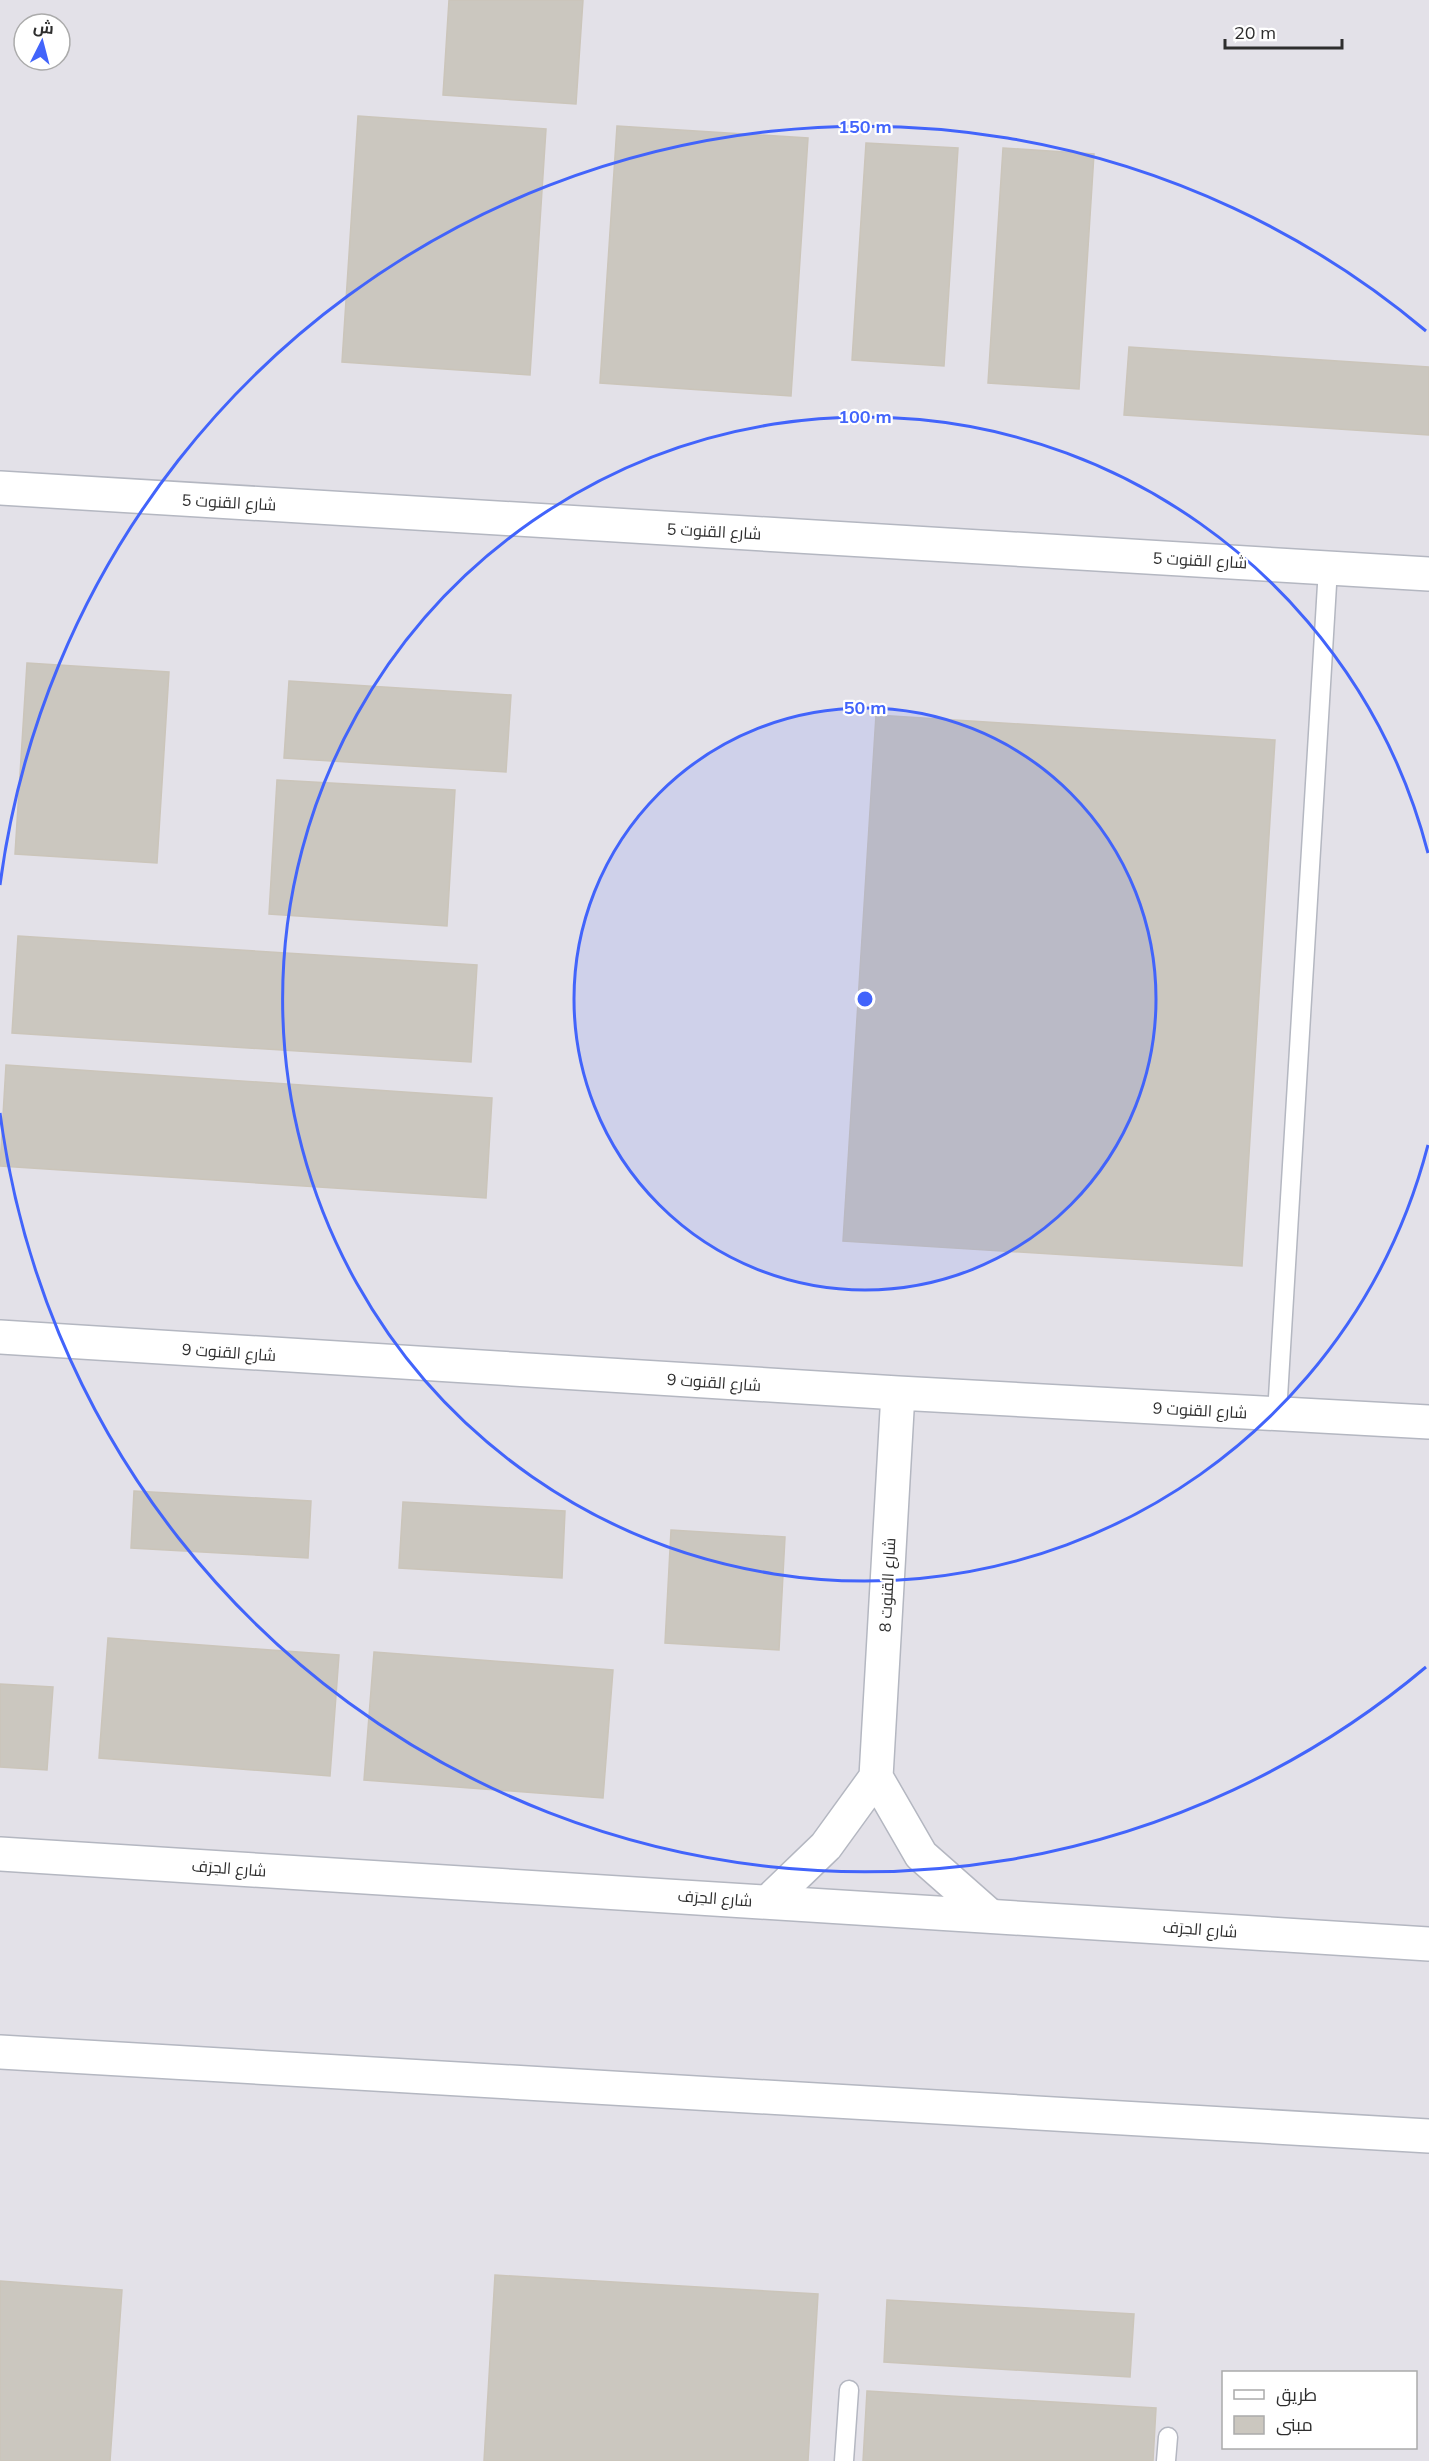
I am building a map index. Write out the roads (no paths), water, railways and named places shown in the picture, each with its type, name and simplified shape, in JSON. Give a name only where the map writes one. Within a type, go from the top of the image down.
[{"type":"street","name":"شارع القنوت 5","points":[[0,488],[1429,574]]},
{"type":"street","name":"شارع القنوت 9","points":[[0,1337],[898,1393],[1429,1422]]},
{"type":"street","name":"شارع القنوت 8","points":[[876,1777],[898,1393]]},
{"type":"street","points":[[769,1901],[826,1846],[876,1777],[921,1855],[989,1915]]},
{"type":"street","name":"شارع الحِرَف","points":[[0,1854],[1429,1944]]},
{"type":"street","points":[[0,2052],[1429,2136]]},
{"type":"lane","points":[[1277,1414],[1328,568]]},
{"type":"lane","points":[[844,2461],[849,2390]]},
{"type":"lane","points":[[1166,2461],[1168,2437]]}]
